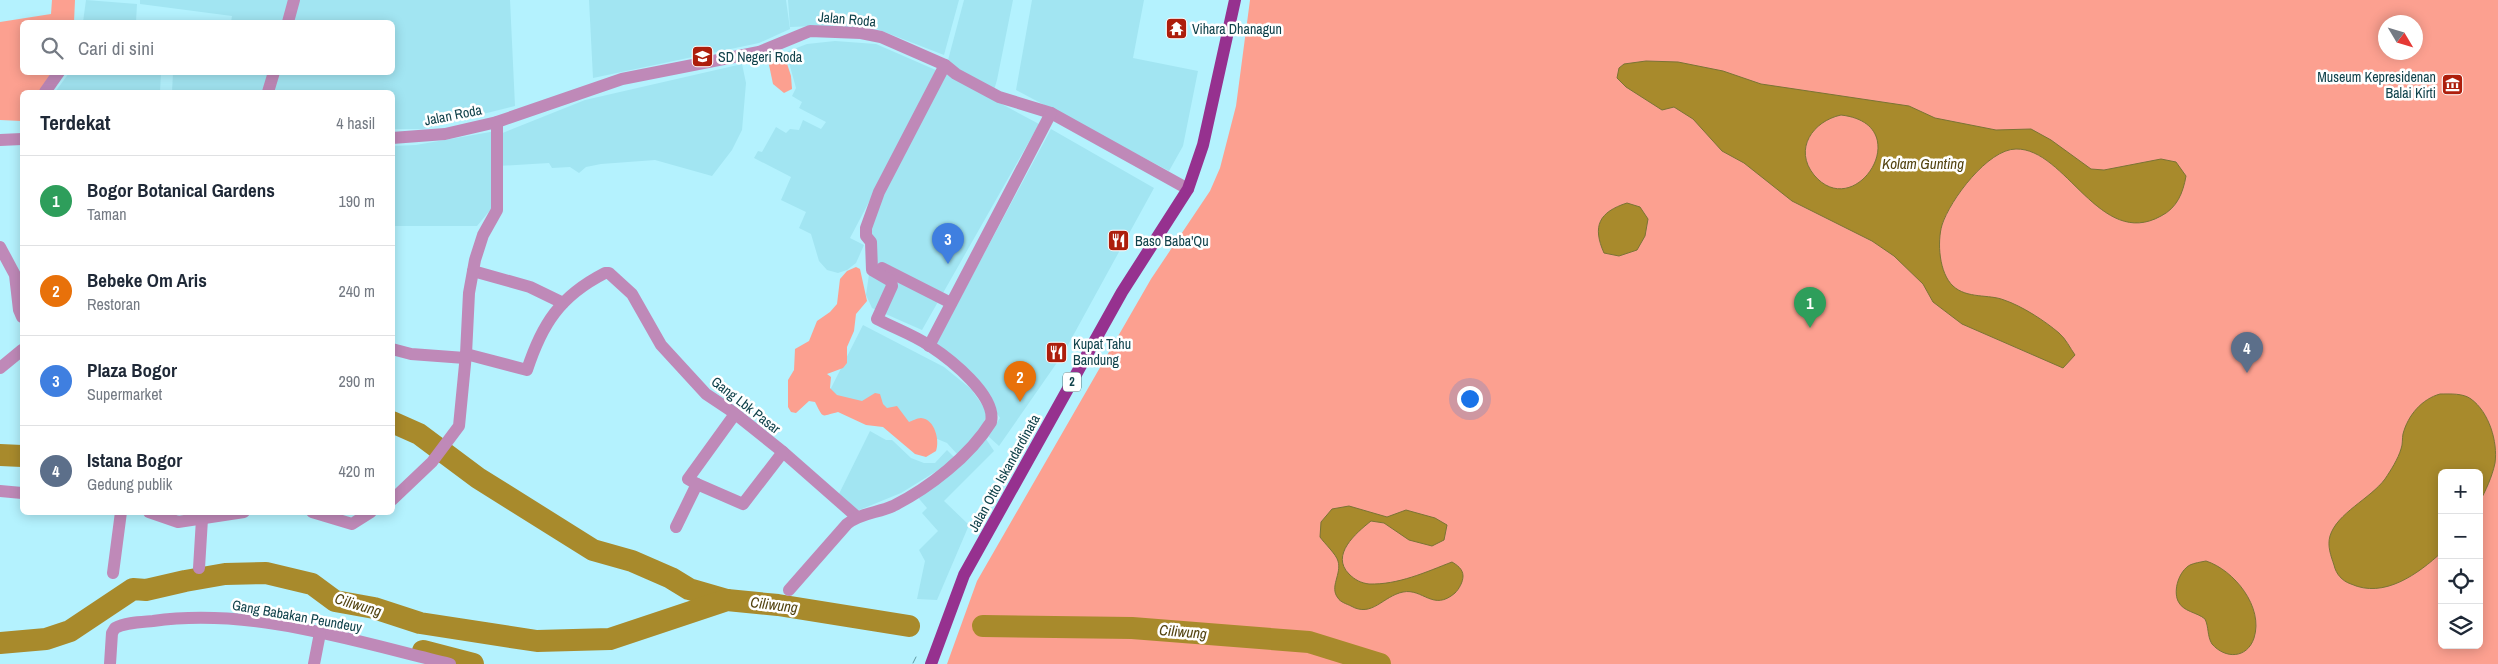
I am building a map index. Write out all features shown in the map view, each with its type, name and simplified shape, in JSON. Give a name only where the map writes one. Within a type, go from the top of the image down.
[{"type":"main road","points":[[1229,0],[1230,22]]},
{"type":"main road","name":"Jalan Otto Iskandardinata","points":[[931,664],[962,578],[1122,292],[1188,189],[1203,145],[1234,0]]},
{"type":"street","points":[[289,20],[294,0]]},
{"type":"street","name":"Jalan Roda","points":[[395,138],[445,134],[497,122],[622,80],[759,52],[810,31],[860,33],[881,37],[945,65],[956,74],[999,97],[1051,113],[1188,189]]},
{"type":"street","points":[[789,590],[847,524],[857,517],[893,506],[937,478],[964,456],[991,422],[991,411],[979,390],[964,373],[929,346],[877,319],[892,286],[891,281],[872,270],[871,242],[866,236],[866,228],[879,192],[945,65]]},
{"type":"street","points":[[46,90],[56,75]]},
{"type":"street","points":[[269,90],[273,75]]},
{"type":"street","points":[[929,346],[1051,113]]},
{"type":"street","points":[[395,497],[432,462],[459,426],[466,356],[469,293],[479,246],[497,210],[497,122]]},
{"type":"street","points":[[0,140],[20,139]]},
{"type":"street","points":[[0,247],[15,275],[20,312]]},
{"type":"street","points":[[871,262],[951,303]]},
{"type":"street","points":[[395,351],[411,354],[466,356],[527,370],[543,328],[563,303],[530,287],[473,271]]},
{"type":"street","name":"Gang Lbk Pasar","points":[[563,303],[605,272],[615,278],[632,294],[661,345],[706,394],[783,452],[857,517]]},
{"type":"street","points":[[0,368],[20,352]]},
{"type":"street","points":[[735,414],[688,478],[697,484],[744,504],[783,452]]},
{"type":"street","points":[[676,527],[697,484]]},
{"type":"street","points":[[0,491],[20,493]]},
{"type":"street","points":[[113,573],[121,515]]},
{"type":"street","points":[[158,515],[178,522],[226,515]]},
{"type":"street","points":[[322,515],[352,524],[366,515]]},
{"type":"street","points":[[199,568],[202,519]]},
{"type":"street","name":"Gang Babakan Peundeuy","points":[[110,664],[112,633],[120,625],[182,617],[225,618],[320,633],[450,664]]},
{"type":"street","points":[[314,664],[320,633]]},
{"type":"shaded area","points":[[52,0],[75,0],[74,20],[20,20],[20,75],[52,75],[41,90],[20,90],[20,121],[0,120],[0,22],[51,14]]},
{"type":"shaded area","points":[[86,0],[137,4],[136,20],[83,20]]},
{"type":"shaded area","points":[[140,0],[292,0],[286,20],[231,20],[232,16],[140,4]]},
{"type":"shaded area","points":[[295,0],[510,0],[515,106],[423,129],[395,129],[395,90],[273,90],[276,75],[395,75],[395,20],[290,20]]},
{"type":"shaded area","points":[[589,0],[786,0],[790,29],[759,43],[593,78]]},
{"type":"shaded area","points":[[788,0],[959,0],[944,55],[864,24],[790,27]]},
{"type":"shaded area","points":[[964,0],[1013,0],[994,90],[947,64]]},
{"type":"shaded area","points":[[1032,0],[1144,0],[1133,58],[1198,71],[1183,146],[1169,171],[1016,90]]},
{"type":"shaded area","points":[[1250,0],[2498,0],[2498,664],[947,664],[977,581],[1151,279],[1210,191],[1220,168],[1236,106]]},
{"type":"shaded area","points":[[835,41],[876,44],[938,71],[850,238],[864,245],[856,263],[847,270],[838,273],[827,270],[819,261],[811,234],[799,228],[806,212],[781,200],[791,177],[754,158],[758,151],[762,152],[776,127],[786,133],[790,129],[799,130],[803,120],[821,129],[826,122],[799,108],[802,102],[792,96],[796,88],[786,52],[807,44]]},
{"type":"shaded area","points":[[784,54],[791,76],[792,89],[784,93],[773,84],[768,60]]},
{"type":"shaded area","points":[[742,64],[746,83],[742,130],[732,150],[712,176],[655,160],[601,164],[586,167],[579,173],[570,167],[552,168],[549,163],[498,166],[500,134],[585,100]]},
{"type":"shaded area","points":[[946,74],[1039,124],[922,330],[872,308],[866,295],[874,240],[863,234]]},
{"type":"shaded area","points":[[68,75],[161,75],[160,90],[56,90]]},
{"type":"shaded area","points":[[173,75],[270,75],[267,90],[172,90]]},
{"type":"shaded area","points":[[1051,129],[1154,188],[1063,354],[999,446],[988,436],[1000,418],[974,380],[934,347]]},
{"type":"shaded area","points":[[496,131],[496,203],[477,226],[395,226],[395,146],[416,145]]},
{"type":"shaded area","points":[[856,267],[860,269],[867,301],[856,314],[854,331],[847,347],[847,363],[843,368],[827,374],[831,377],[830,388],[837,395],[862,401],[875,393],[880,394],[883,404],[887,408],[897,406],[909,422],[919,418],[926,419],[933,426],[937,436],[937,447],[936,451],[926,457],[915,454],[883,427],[866,425],[838,412],[824,415],[820,412],[815,402],[809,401],[796,413],[791,412],[788,407],[788,380],[794,370],[795,349],[809,341],[817,321],[830,312],[837,304],[840,279],[847,271]]},
{"type":"shaded area","points":[[863,325],[944,367],[971,389],[988,413],[977,436],[958,455],[947,443],[828,394]]},
{"type":"shaded area","points":[[870,431],[886,440],[892,440],[911,458],[924,463],[935,463],[947,450],[956,459],[901,493],[852,513],[836,500]]},
{"type":"shaded area","points":[[984,436],[994,451],[944,501],[969,525],[937,600],[917,599],[925,561],[919,550],[938,531],[922,513],[927,508],[915,494]]},
{"type":"water","name":"Kolam Gunting","points":[[1646,61],[1678,62],[1723,71],[1761,84],[1909,106],[1935,118],[1996,130],[2031,129],[2051,140],[2091,169],[2104,170],[2161,159],[2176,162],[2186,176],[2185,182],[2181,194],[2167,213],[2139,223],[2120,220],[2101,209],[2051,164],[2034,153],[2016,149],[2005,151],[1982,166],[1953,203],[1940,232],[1940,257],[1948,280],[1953,286],[1965,293],[1998,298],[2018,306],[2053,328],[2064,338],[2075,355],[2063,368],[1962,324],[1933,302],[1923,284],[1894,256],[1872,241],[1792,201],[1744,163],[1722,151],[1693,119],[1674,107],[1662,110],[1626,87],[1617,78],[1619,68],[1624,64]],"holes":[[[1841,115],[1864,122],[1876,135],[1878,151],[1872,167],[1862,180],[1847,188],[1830,187],[1814,175],[1808,165],[1805,156],[1809,138],[1822,123]]]},
{"type":"water","points":[[1627,203],[1640,207],[1648,219],[1645,236],[1637,250],[1619,256],[1604,253],[1599,235],[1600,221],[1610,211]]},
{"type":"water","points":[[2456,394],[2468,397],[2477,405],[2487,419],[2491,428],[2496,455],[2492,473],[2484,493],[2483,495],[2483,469],[2438,469],[2438,555],[2411,576],[2388,586],[2363,588],[2348,583],[2342,579],[2335,568],[2329,547],[2330,536],[2339,520],[2385,479],[2400,453],[2403,434],[2408,420],[2422,404],[2433,396]]},
{"type":"water","points":[[1349,506],[1387,517],[1406,510],[1435,518],[1447,525],[1444,540],[1432,546],[1409,540],[1384,523],[1371,521],[1352,538],[1344,552],[1342,559],[1344,567],[1349,574],[1361,582],[1380,584],[1412,577],[1452,562],[1463,574],[1462,583],[1455,593],[1447,598],[1434,600],[1416,593],[1403,592],[1371,608],[1365,609],[1358,609],[1340,601],[1335,589],[1339,566],[1338,561],[1320,537],[1321,522],[1332,509]]},
{"type":"water","points":[[2206,561],[2227,572],[2251,602],[2256,626],[2254,638],[2251,645],[2241,653],[2229,654],[2217,649],[2210,641],[2205,619],[2187,610],[2178,601],[2176,592],[2180,576],[2190,565]]},
{"type":"waterway","name":"Ciliwung","points":[[395,423],[419,434],[478,478],[593,550],[632,561],[671,578],[689,589],[727,600]]},
{"type":"waterway","name":"Ciliwung","points":[[0,455],[20,456]]},
{"type":"waterway","name":"Ciliwung","points":[[0,643],[46,639],[70,631],[133,589],[146,590],[225,574],[266,573],[312,584],[335,601],[374,608],[420,623],[537,641],[610,639],[727,600],[778,605],[909,626]]},
{"type":"waterway","name":"Ciliwung","points":[[983,626],[1132,628],[1309,642],[1380,664]]},
{"type":"waterway","points":[[423,651],[473,664]]},
{"type":"tram line","points":[[913,663],[916,657]]},
{"type":"place","name":"Vihara Dhanagun","points":[[1176,29]]},
{"type":"place","name":"SD Negeri Roda","points":[[702,57]]},
{"type":"place","name":"Museum Kepresidenan Balai Kirti","points":[[2452,85]]},
{"type":"place","name":"Baso Baba'Qu","points":[[1119,241]]},
{"type":"place","name":"Plaza Bogor","points":[[948,264]]},
{"type":"place","name":"Bogor Botanical Gardens","points":[[1810,328]]},
{"type":"place","name":"Kupat Tahu Bandung","points":[[1057,352]]},
{"type":"place","name":"Istana Bogor","points":[[2247,373]]},
{"type":"place","name":"Bebeke Om Aris","points":[[1020,402]]}]
